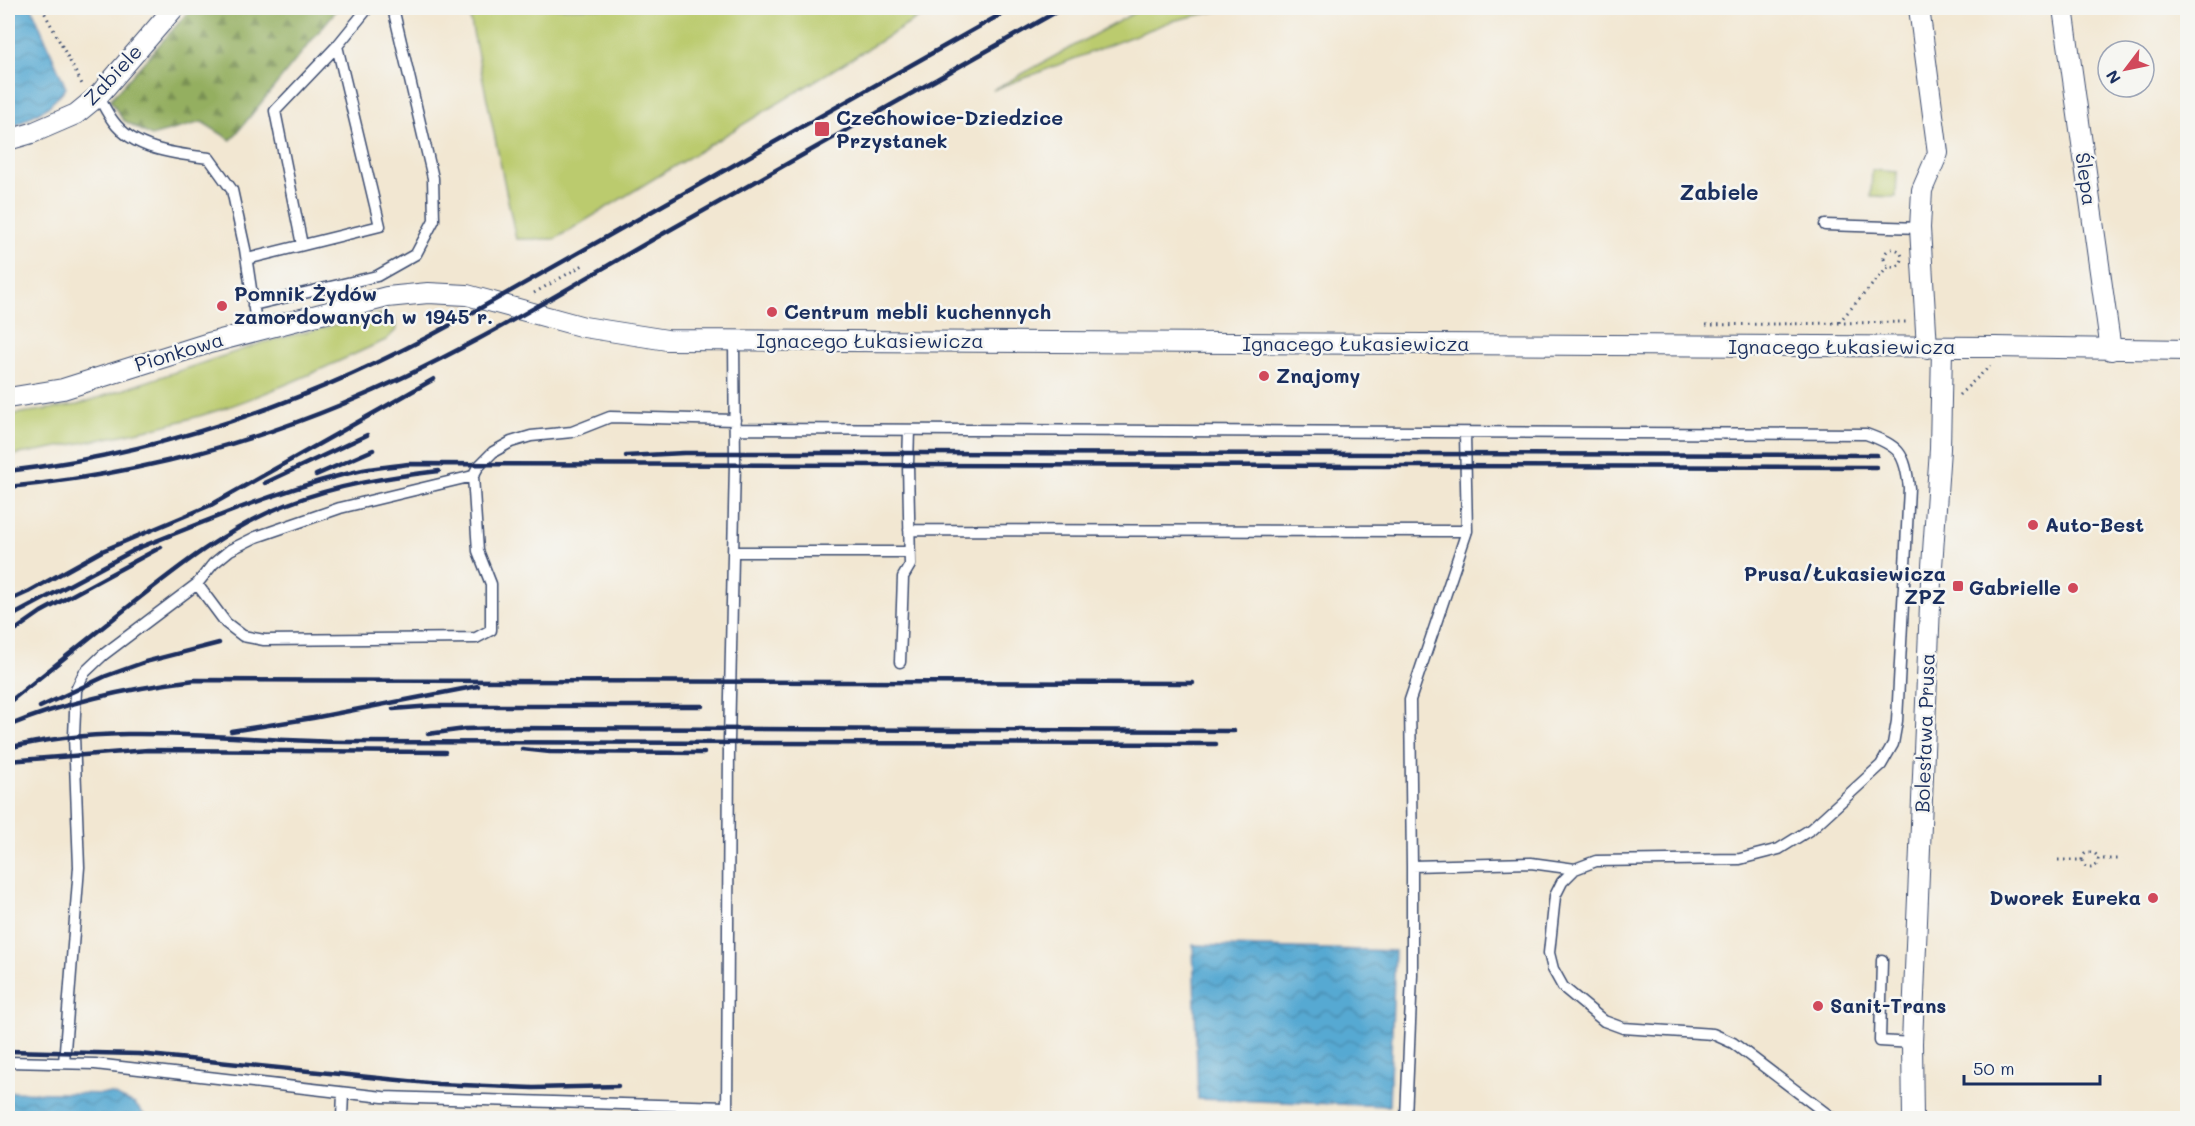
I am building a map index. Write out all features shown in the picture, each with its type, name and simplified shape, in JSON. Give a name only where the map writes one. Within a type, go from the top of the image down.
[{"type":"street","name":"Zabiele","points":[[8,140],[32,133],[76,114],[99,96],[174,8]]},
{"type":"street","name":"Bolesława Prusa","points":[[1913,1119],[1912,1043],[1931,581],[1941,404],[1920,228],[1922,190],[1938,153],[1919,8]]},
{"type":"street","name":"Ślepa","points":[[2063,8],[2111,350]]},
{"type":"street","name":"Pionkowa","points":[[8,398],[63,389],[257,329],[387,297],[428,293],[467,295],[518,309]]},
{"type":"street","name":"Ignacego Łukasiewicza","points":[[518,309],[584,327],[667,340],[2187,350]]},
{"type":"lane","points":[[302,245],[275,111],[337,46],[369,8]]},
{"type":"lane","points":[[253,304],[377,276],[416,254],[434,219],[433,178],[393,8]]},
{"type":"lane","points":[[246,259],[380,226],[337,46]]},
{"type":"lane","points":[[99,96],[113,122],[137,141],[169,153],[209,158],[231,190],[246,259],[257,329]]},
{"type":"lane","points":[[1825,225],[1920,228]]},
{"type":"lane","points":[[8,1062],[106,1065],[383,1097],[727,1113],[734,341]]},
{"type":"lane","points":[[197,584],[226,623],[243,636],[264,640],[476,638],[491,630],[491,584],[478,551],[473,476],[478,467],[494,452],[511,441],[531,436],[572,432],[610,417],[909,430],[1866,434],[1887,442],[1899,451],[1907,471],[1910,488],[1897,721],[1893,744],[1881,765],[1811,829],[1779,849],[1740,859],[1596,861],[1575,869],[1562,882],[1555,896],[1549,953],[1553,969],[1563,987],[1604,1021],[1623,1028],[1713,1034],[1733,1043],[1832,1119]]},
{"type":"lane","points":[[900,662],[903,577],[910,565],[909,430]]},
{"type":"lane","points":[[1406,1119],[1412,975],[1410,700],[1467,531],[1465,434]]},
{"type":"lane","points":[[64,1063],[79,867],[74,736],[76,690],[84,673],[103,655],[197,584],[213,564],[230,550],[256,537],[340,508],[473,476]]},
{"type":"lane","points":[[909,530],[1467,531]]},
{"type":"lane","points":[[733,552],[910,552]]},
{"type":"lane","points":[[1412,866],[1531,864],[1575,869]]},
{"type":"lane","points":[[1882,960],[1880,1041],[1912,1043]]},
{"type":"lane","points":[[342,1119],[343,1093]]},
{"type":"path","points":[[42,8],[73,70],[88,94],[99,96]]},
{"type":"path","points":[[1839,322],[1889,266],[1897,266],[1901,262],[1900,253],[1896,250],[1890,250],[1885,254],[1884,260],[1889,266]]},
{"type":"path","points":[[518,309],[585,264]]},
{"type":"path","points":[[1941,404],[1949,404],[1995,362],[1995,347]]},
{"type":"path","points":[[2090,852],[2095,854],[2097,859],[2095,866],[2091,868],[2086,867],[2082,860],[2084,855],[2090,852]]},
{"type":"path","points":[[2097,859],[2118,859]]},
{"type":"path","points":[[2058,860],[2082,860]]},
{"type":"green space","points":[[192,8],[338,8],[231,140],[202,122],[151,136],[123,120],[110,100]]},
{"type":"green space","points":[[468,8],[933,9],[555,239],[516,239]]},
{"type":"green space","points":[[1143,8],[1230,8],[1172,21],[993,90]]},
{"type":"green space","points":[[1872,170],[1897,172],[1896,197],[1871,196]]},
{"type":"green space","points":[[380,314],[395,320],[396,330],[386,340],[243,402],[142,431],[8,456],[8,415],[77,405],[265,342]]},
{"type":"water","points":[[8,8],[32,8],[66,88],[48,107],[8,130]]},
{"type":"water","points":[[1193,945],[1395,951],[1389,1106],[1198,1099]]},
{"type":"water","points":[[8,1092],[112,1094],[135,1104],[147,1118],[8,1118]]},
{"type":"railway","points":[[8,471],[67,463],[182,437],[293,399],[348,376],[454,323],[1012,8]]},
{"type":"railway","points":[[8,487],[94,476],[220,447],[302,420],[384,386],[504,325],[1063,8]]},
{"type":"railway","points":[[8,601],[102,551],[211,505],[434,379]]},
{"type":"railway","points":[[265,483],[367,435]]},
{"type":"railway","points":[[316,475],[373,450]]},
{"type":"railway","points":[[626,456],[684,453],[1877,455]]},
{"type":"railway","points":[[133,550],[304,486],[363,470],[409,464],[1876,467]]},
{"type":"railway","points":[[8,703],[166,577],[245,524],[306,497],[381,479],[439,471]]},
{"type":"railway","points":[[8,618],[140,547]]},
{"type":"railway","points":[[8,635],[41,612],[161,547]]},
{"type":"railway","points":[[40,707],[106,676],[145,662],[219,643]]},
{"type":"railway","points":[[8,726],[53,709],[100,697],[195,680],[1193,683]]},
{"type":"railway","points":[[231,731],[313,718],[478,686]]},
{"type":"railway","points":[[393,709],[432,706],[702,706]]},
{"type":"railway","points":[[428,734],[465,729],[507,728],[1234,731]]},
{"type":"railway","points":[[8,748],[49,740],[134,734],[347,742],[1216,744]]},
{"type":"railway","points":[[522,749],[550,752],[704,753]]},
{"type":"railway","points":[[8,761],[148,750],[445,752]]},
{"type":"railway","points":[[8,1051],[139,1054],[438,1084],[533,1088],[618,1086]]},
{"type":"place","name":"Czechowice-Dziedzice Przystanek","points":[[822,129]]},
{"type":"place","name":"Pomnik Żydów zamordowanych w 1945 r.","points":[[222,306]]},
{"type":"place","name":"Centrum mebli kuchennych","points":[[772,312]]},
{"type":"place","name":"Znajomy","points":[[1264,376]]},
{"type":"place","name":"Auto-Best","points":[[2033,525]]},
{"type":"place","name":"Prusa/Łukasiewicza ZPZ","points":[[1958,586]]},
{"type":"place","name":"Gabrielle","points":[[2073,588]]},
{"type":"place","name":"Dworek Eureka","points":[[2153,898]]},
{"type":"place","name":"Sanit-Trans","points":[[1818,1006]]},
{"type":"district","name":"Zabiele","points":[[1719,193]]}]
